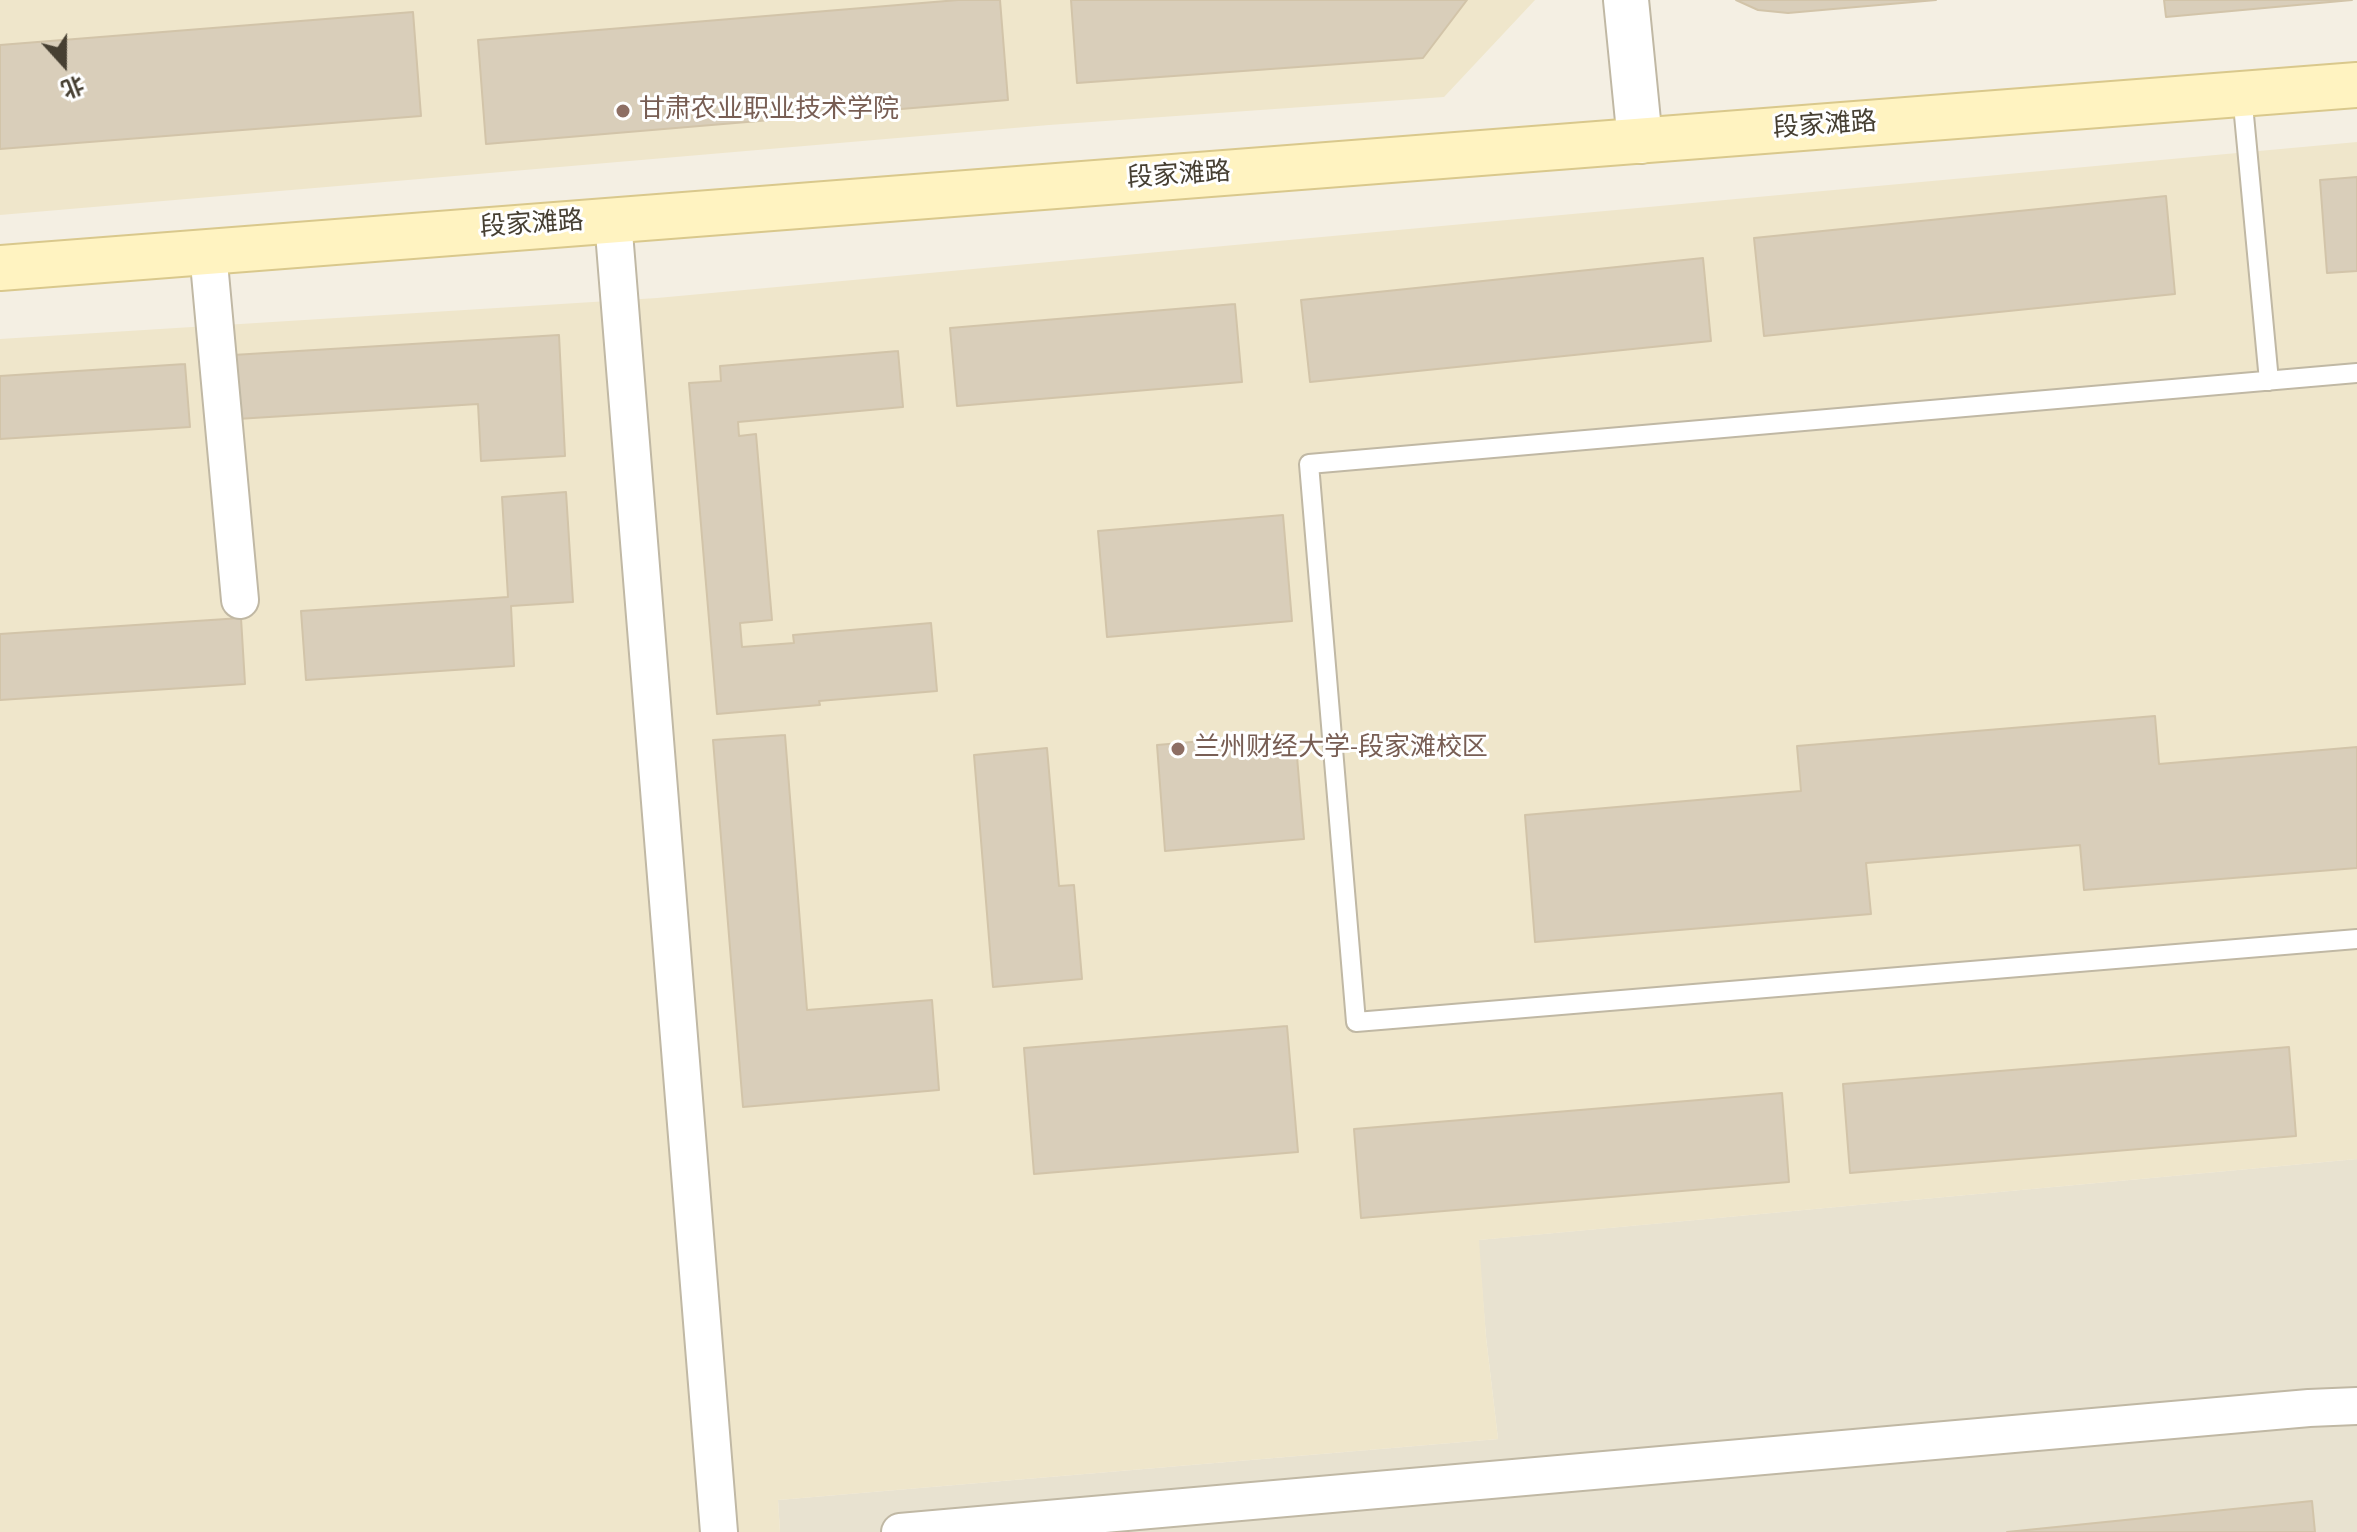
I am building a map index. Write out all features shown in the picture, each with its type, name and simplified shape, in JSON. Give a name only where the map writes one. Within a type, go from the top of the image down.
[{"type":"main road","name":"段家滩路","points":[[0,268],[2357,85]]},
{"type":"street","points":[[1626,0],[1640,141]]},
{"type":"street","points":[[613,220],[719,1532]]},
{"type":"street","points":[[208,252],[240,600]]},
{"type":"street","points":[[900,1532],[2357,1406]]},
{"type":"lane","points":[[2242,94],[2269,381]]},
{"type":"lane","points":[[2357,373],[1309,464],[1356,1022],[2357,939]]},
{"type":"shaded area","name":"甘肃农业职业技术学院","points":[[0,0],[1535,0],[1444,97],[1049,125],[0,215]]},
{"type":"shaded area","name":"兰州财经大学-段家滩校区","points":[[2357,142],[2357,1159],[1479,1240],[1498,1439],[778,1500],[780,1532],[0,1532],[0,339],[657,298]]},
{"type":"shaded area","points":[[2357,1159],[2357,1532],[780,1532],[778,1500],[1498,1439],[1478,1240]]},
{"type":"building","points":[[958,0],[1000,0],[1008,100],[486,144],[478,40]]},
{"type":"building","points":[[1071,0],[1467,0],[1423,58],[1077,83]]},
{"type":"building","points":[[1736,0],[1936,0],[1788,13],[1758,10]]},
{"type":"building","points":[[2164,0],[2352,0],[2166,17]]},
{"type":"building","points":[[413,12],[421,116],[0,149],[0,45]]},
{"type":"building","points":[[2357,177],[2357,271],[2327,273],[2320,180]]},
{"type":"building","points":[[2166,196],[2175,294],[1764,336],[1754,238]]},
{"type":"building","points":[[1703,258],[1711,341],[1310,382],[1301,300]]},
{"type":"building","points":[[1235,304],[1242,382],[957,406],[950,328]]},
{"type":"building","points":[[559,335],[565,456],[481,461],[478,404],[237,419],[233,355]]},
{"type":"building","points":[[898,351],[903,407],[738,422],[739,436],[756,434],[772,620],[740,623],[742,647],[794,643],[793,635],[931,623],[937,691],[717,714],[689,383],[721,381],[720,366]]},
{"type":"building","points":[[185,364],[190,427],[0,439],[0,376]]},
{"type":"building","points":[[566,492],[573,602],[511,606],[514,666],[306,680],[301,611],[508,597],[502,497]]},
{"type":"building","points":[[1283,515],[1292,621],[1107,637],[1098,531]]},
{"type":"building","points":[[241,618],[245,684],[0,700],[0,634]]},
{"type":"building","points":[[2155,716],[2159,764],[2357,747],[2357,868],[2084,890],[2080,845],[1866,863],[1871,914],[1535,942],[1525,815],[1801,791],[1797,746]]},
{"type":"building","points":[[1295,733],[1304,839],[1165,851],[1157,745]]},
{"type":"building","points":[[785,735],[807,1010],[932,1000],[939,1090],[743,1107],[713,740]]},
{"type":"building","points":[[1047,748],[1059,886],[1074,885],[1082,979],[993,987],[974,755]]},
{"type":"building","points":[[1287,1026],[1298,1152],[1034,1174],[1024,1048]]},
{"type":"building","points":[[2289,1047],[2296,1136],[1850,1173],[1843,1084]]},
{"type":"building","points":[[1782,1093],[1789,1182],[1361,1218],[1354,1129]]},
{"type":"building","points":[[2312,1501],[2315,1532],[2007,1532]]},
{"type":"place","name":"甘肃农业职业技术学院","points":[[623,111]]},
{"type":"place","name":"兰州财经大学-段家滩校区","points":[[1178,749]]}]
